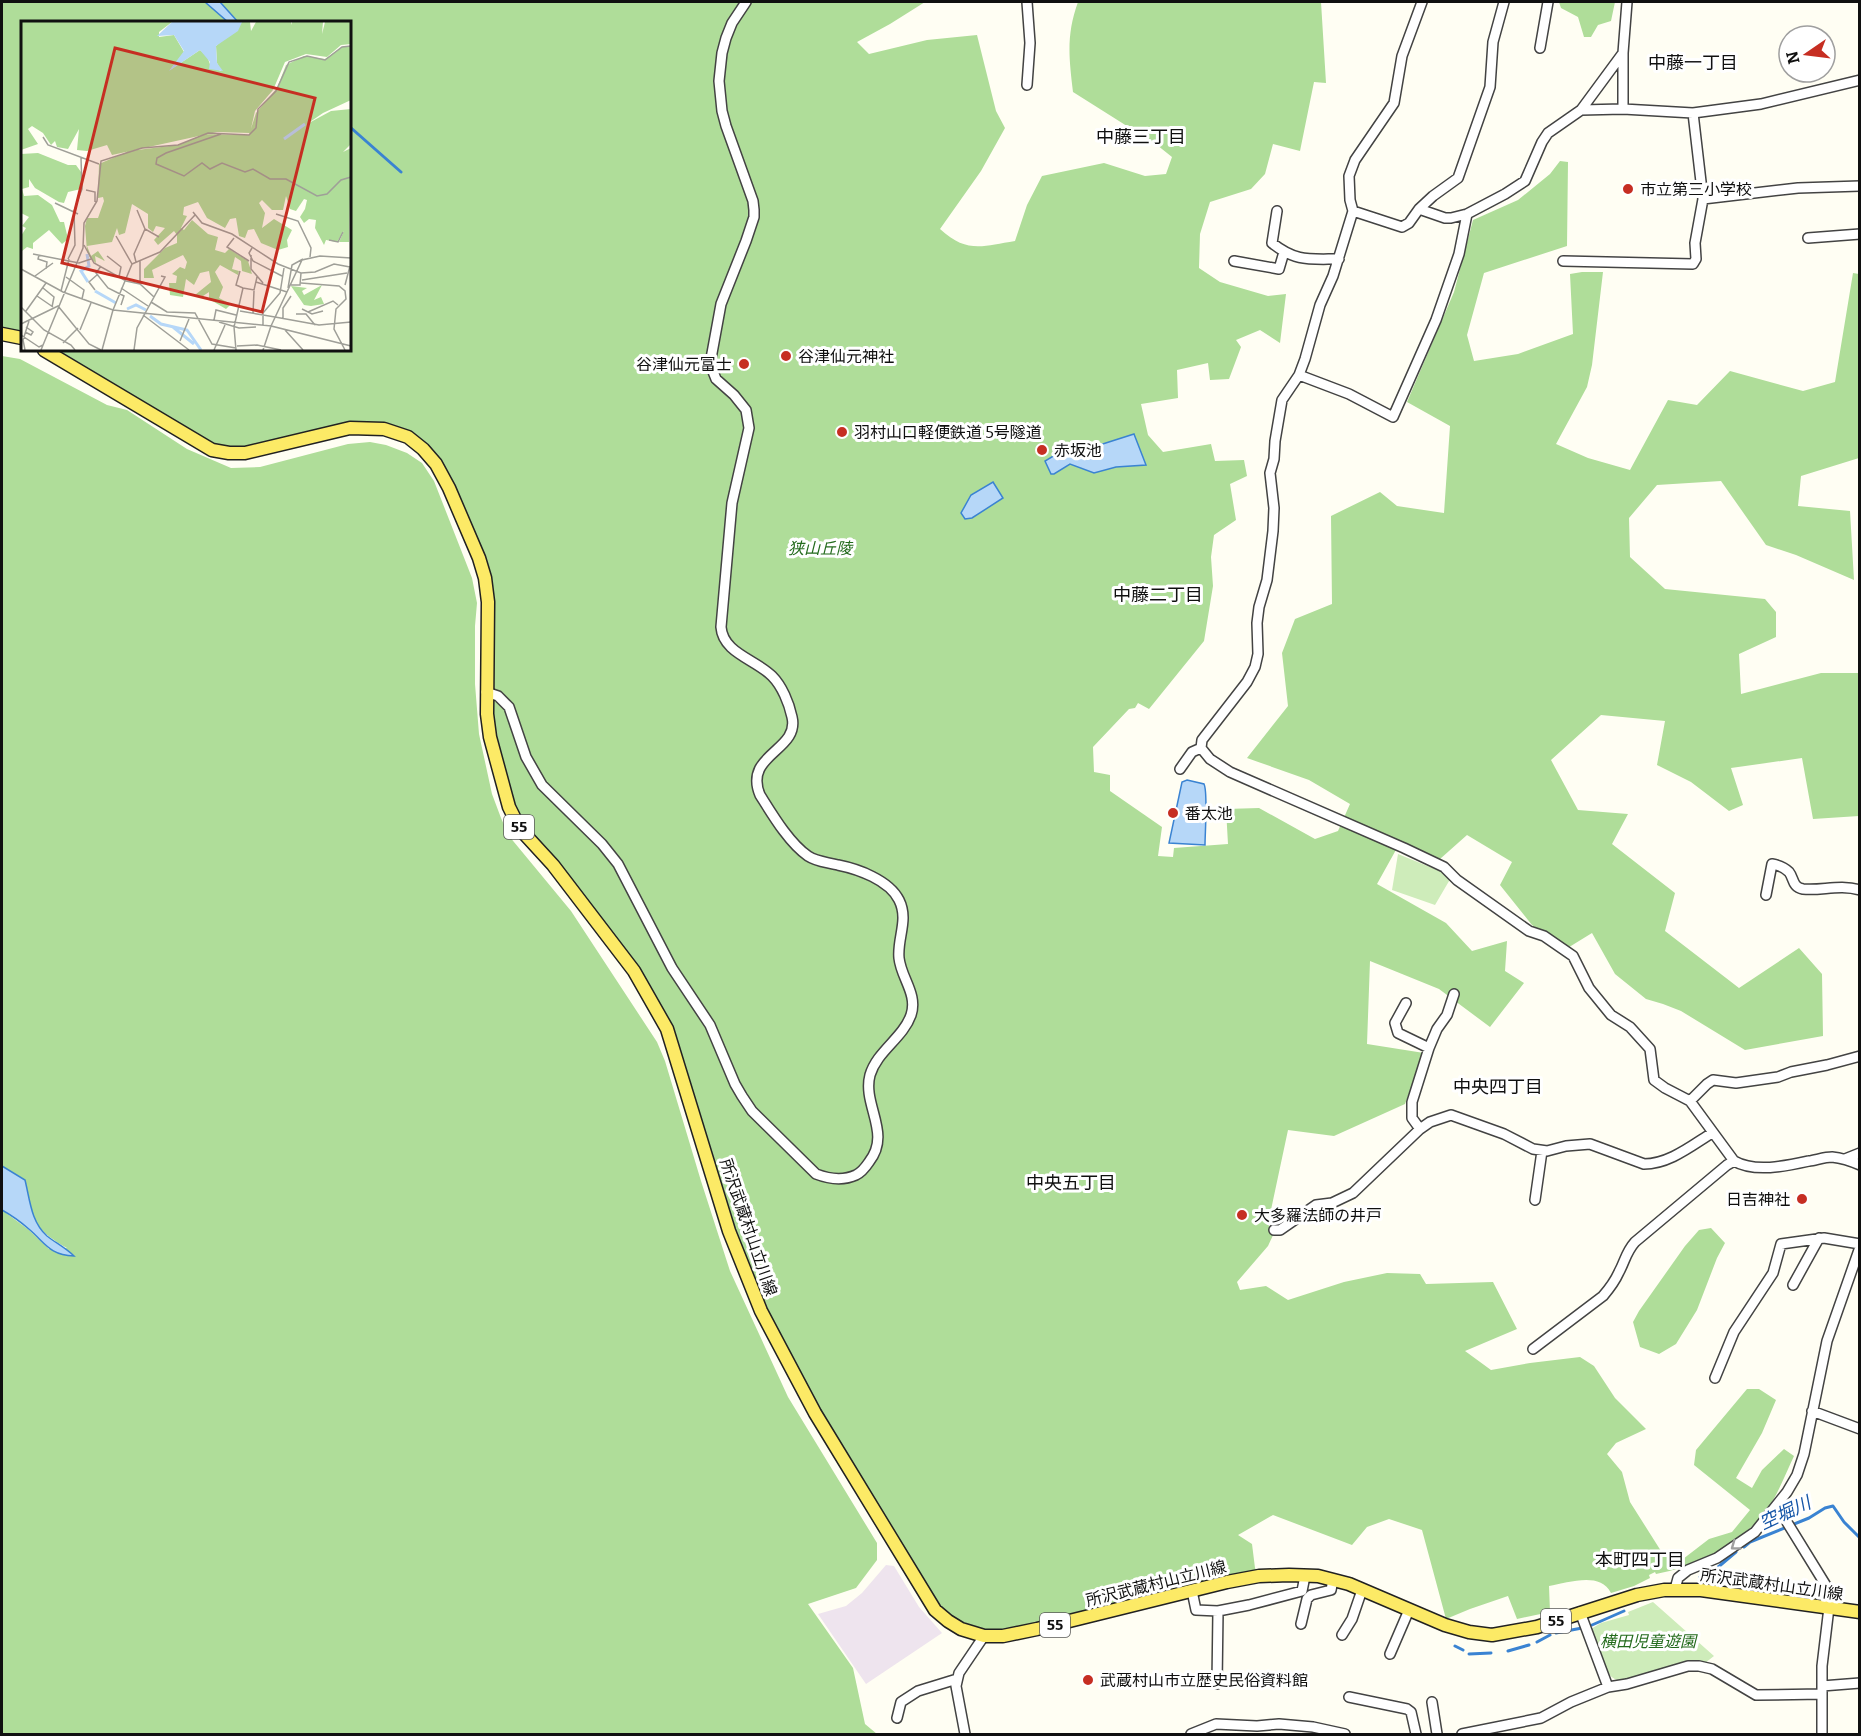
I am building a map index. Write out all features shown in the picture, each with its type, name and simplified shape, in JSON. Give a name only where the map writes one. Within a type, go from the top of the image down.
[{"type":"main road","points":[[2,334],[21,338]]},
{"type":"main road","name":"所沢武蔵村山立川線","points":[[46,351],[212,450],[245,453],[350,428],[384,429],[408,438],[423,449],[436,464],[449,488],[479,558],[484,578],[488,602],[486,693],[490,737],[509,807],[520,829],[553,865],[634,970],[667,1029],[729,1231],[761,1311],[815,1413],[935,1610],[948,1621],[961,1629],[984,1636],[1002,1636],[1259,1576],[1305,1576],[1349,1584],[1445,1625],[1468,1632],[1492,1635],[1537,1627],[1637,1595],[1675,1589],[1701,1590],[1860,1612]]},
{"type":"street","points":[[486,693],[498,696],[509,706],[526,757],[542,785],[597,838],[618,864],[672,968],[705,1014],[716,1035],[735,1084],[752,1111],[816,1174],[843,1179],[863,1170],[876,1153],[878,1144],[878,1132],[870,1095],[871,1072],[911,1015],[910,989],[902,971],[899,953],[904,912],[897,896],[882,883],[846,867],[813,859],[801,850],[759,795],[756,787],[757,771],[762,763],[786,741],[792,728],[793,718],[777,681],[759,665],[729,647],[723,639],[720,627],[732,503],[750,428],[746,410],[740,400],[716,379],[710,364],[722,304],[746,241],[754,210],[753,201],[724,118],[719,74],[729,30],[746,2]]},
{"type":"street","points":[[1027,2],[1030,43],[1027,85]]},
{"type":"street","points":[[1422,2],[1402,56],[1394,103],[1355,160],[1348,176],[1353,211],[1339,259],[1320,305],[1299,375],[1282,400],[1270,473],[1274,518],[1267,580],[1258,615],[1258,654],[1255,667],[1248,682],[1202,740],[1201,747],[1210,759],[1230,772],[1444,867],[1457,880],[1529,931],[1544,936],[1573,956],[1589,988],[1611,1015],[1630,1027],[1650,1049],[1654,1080],[1690,1101],[1734,1161],[1756,1168],[1830,1157],[1845,1159],[1860,1165]]},
{"type":"street","points":[[1353,211],[1402,227],[1409,223],[1419,209],[1433,196],[1458,178],[1490,87],[1493,42],[1504,2]]},
{"type":"street","points":[[1540,48],[1548,2]]},
{"type":"street","points":[[1623,109],[1623,53],[1627,2]]},
{"type":"street","points":[[1419,209],[1445,218],[1467,214],[1525,180],[1548,133],[1581,110],[1623,53]]},
{"type":"street","points":[[1581,110],[1623,109],[1694,113],[1761,104],[1860,80]]},
{"type":"street","points":[[1563,261],[1693,264],[1696,259],[1695,243],[1703,199],[1694,113]]},
{"type":"street","points":[[1703,199],[1798,188],[1860,186]]},
{"type":"street","points":[[1277,211],[1272,243],[1284,252],[1301,259],[1339,259]]},
{"type":"street","points":[[1299,375],[1349,394],[1393,417],[1436,320],[1459,254],[1467,214]]},
{"type":"street","points":[[1808,238],[1860,234]]},
{"type":"street","points":[[1234,261],[1280,269],[1284,252]]},
{"type":"street","points":[[1180,769],[1192,752],[1201,747]]},
{"type":"street","points":[[1766,895],[1772,864],[1781,866],[1789,872],[1795,885],[1802,889],[1837,886],[1860,890]]},
{"type":"street","points":[[1420,1129],[1412,1118],[1412,1102],[1429,1048],[1437,1029],[1447,1015],[1454,994]]},
{"type":"street","points":[[1406,1003],[1395,1023],[1398,1034],[1429,1048]]},
{"type":"street","points":[[1690,1101],[1713,1080],[1736,1083],[1778,1077],[1860,1056]]},
{"type":"street","points":[[1274,1230],[1280,1230],[1316,1204],[1332,1203],[1353,1193],[1420,1129],[1430,1122],[1451,1115],[1473,1125],[1504,1134],[1533,1149],[1547,1151],[1590,1143],[1644,1164],[1668,1160],[1712,1132]]},
{"type":"street","points":[[1535,1200],[1542,1150]]},
{"type":"street","points":[[1845,1159],[1860,1153]]},
{"type":"street","points":[[1533,1349],[1603,1296],[1612,1285],[1627,1251],[1635,1242],[1726,1165],[1734,1161]]},
{"type":"street","points":[[1793,1285],[1819,1238]]},
{"type":"street","points":[[1675,1589],[1678,1578],[1682,1574],[1717,1558],[1755,1532],[1777,1506],[1797,1475],[1804,1454],[1827,1341],[1860,1246],[1819,1238],[1781,1244],[1773,1273],[1734,1332],[1715,1378]]},
{"type":"street","points":[[1812,1411],[1860,1429]]},
{"type":"street","points":[[1777,1506],[1830,1592],[1822,1666],[1822,1734]]},
{"type":"street","points":[[1192,1591],[1196,1610],[1218,1611],[1302,1591],[1305,1576]]},
{"type":"street","points":[[1301,1624],[1307,1599],[1311,1595],[1331,1590],[1333,1580]]},
{"type":"street","points":[[1342,1635],[1352,1619],[1362,1590]]},
{"type":"street","points":[[1390,1654],[1408,1610]]},
{"type":"street","points":[[1216,1684],[1218,1611]]},
{"type":"street","points":[[1580,1612],[1608,1687]]},
{"type":"street","points":[[965,1734],[956,1686],[957,1679],[984,1636]]},
{"type":"street","points":[[1462,1734],[1548,1716],[1571,1702],[1608,1687],[1627,1684],[1674,1669],[1700,1666],[1712,1669],[1756,1695],[1822,1690],[1860,1683]]},
{"type":"street","points":[[897,1718],[901,1702],[918,1691],[957,1679]]},
{"type":"street","points":[[1349,1697],[1407,1709],[1411,1712],[1416,1734]]},
{"type":"street","points":[[1432,1702],[1437,1734]]},
{"type":"street","points":[[1191,1734],[1216,1724],[1257,1726],[1279,1724],[1313,1727],[1345,1734]]},
{"type":"shaded area","points":[[886,1565],[894,1566],[919,1607],[942,1633],[866,1684],[818,1614],[846,1606],[862,1593]]},
{"type":"green space","points":[[2,2],[205,2],[227,21],[21,21],[21,338],[2,334]]},
{"type":"green space","name":"狭山丘陵","points":[[220,2],[925,2],[857,42],[869,54],[927,40],[977,35],[996,111],[1005,128],[981,171],[940,229],[959,242],[984,246],[1015,241],[1027,205],[1042,176],[1104,163],[1145,176],[1166,174],[1172,157],[1073,92],[1070,47],[1072,25],[1078,2],[1321,2],[1326,83],[1314,82],[1300,151],[1273,144],[1265,174],[1251,189],[1210,202],[1200,234],[1199,268],[1220,282],[1268,296],[1286,294],[1280,343],[1260,330],[1236,340],[1241,347],[1229,379],[1210,380],[1208,363],[1177,370],[1178,398],[1141,404],[1148,435],[1163,452],[1211,444],[1215,461],[1244,460],[1247,476],[1230,484],[1236,520],[1214,535],[1211,557],[1213,586],[1204,641],[1149,709],[1138,703],[1135,708],[1129,709],[1093,747],[1094,772],[1110,775],[1110,791],[1162,827],[1158,856],[1173,857],[1174,848],[1228,844],[1226,809],[1259,808],[1315,839],[1338,831],[1350,804],[1309,780],[1247,758],[1288,706],[1282,653],[1295,619],[1332,604],[1331,516],[1380,492],[1397,506],[1444,513],[1450,426],[1407,402],[1454,292],[1473,220],[1518,200],[1550,174],[1560,161],[1568,162],[1567,246],[1484,273],[1467,335],[1474,361],[1518,354],[1573,334],[1570,274],[1603,272],[1592,365],[1587,387],[1556,444],[1588,458],[1630,470],[1668,400],[1697,405],[1730,371],[1803,391],[1835,382],[1853,273],[1859,274],[1859,458],[1801,476],[1798,506],[1850,511],[1854,580],[1766,545],[1721,481],[1657,485],[1629,518],[1630,557],[1665,589],[1765,599],[1776,612],[1776,637],[1739,654],[1741,694],[1821,673],[1859,673],[1859,816],[1813,819],[1802,758],[1731,768],[1743,805],[1729,811],[1691,782],[1657,765],[1665,721],[1601,715],[1551,760],[1578,810],[1628,814],[1612,844],[1675,893],[1665,931],[1739,988],[1799,948],[1822,974],[1823,1036],[1745,1050],[1681,1011],[1646,999],[1615,974],[1592,933],[1566,949],[1532,925],[1500,885],[1512,862],[1467,835],[1440,859],[1397,848],[1377,884],[1446,923],[1472,951],[1507,941],[1505,971],[1524,983],[1490,1027],[1439,989],[1370,961],[1367,1044],[1424,1053],[1405,1104],[1334,1136],[1288,1130],[1268,1224],[1274,1233],[1268,1246],[1237,1282],[1240,1290],[1266,1286],[1288,1300],[1344,1282],[1387,1273],[1420,1274],[1426,1284],[1493,1282],[1517,1329],[1465,1351],[1491,1370],[1580,1357],[1594,1366],[1615,1398],[1646,1429],[1616,1443],[1607,1454],[1622,1472],[1630,1502],[1661,1551],[1675,1563],[1709,1539],[1732,1532],[1750,1510],[1694,1465],[1696,1450],[1747,1389],[1759,1389],[1776,1400],[1762,1433],[1736,1478],[1752,1488],[1762,1470],[1784,1449],[1794,1456],[1764,1514],[1741,1536],[1715,1553],[1686,1566],[1656,1574],[1655,1572],[1649,1575],[1650,1578],[1634,1586],[1611,1593],[1606,1586],[1592,1580],[1549,1586],[1550,1612],[1517,1619],[1508,1596],[1446,1619],[1422,1530],[1389,1519],[1367,1527],[1352,1545],[1273,1515],[1238,1535],[1252,1544],[1255,1568],[1259,1576],[984,1636],[935,1610],[761,1311],[667,1029],[634,971],[520,829],[490,737],[488,602],[479,558],[423,449],[365,428],[229,453],[46,351],[351,351],[351,21],[237,21]]},
{"type":"green space","points":[[1559,2],[1615,2],[1611,21],[1598,25],[1591,37],[1584,37],[1578,17],[1561,8]]},
{"type":"green space","points":[[2,356],[20,359],[107,405],[127,410],[187,449],[231,468],[260,467],[348,444],[370,442],[407,453],[422,463],[434,481],[472,578],[477,603],[475,684],[479,734],[492,794],[501,818],[509,836],[571,911],[657,1042],[665,1061],[730,1271],[788,1397],[877,1543],[877,1560],[856,1588],[808,1604],[853,1668],[865,1724],[877,1734],[2,1734],[2,1210],[29,1230],[49,1249],[67,1248],[46,1234],[40,1227],[33,1213],[25,1180],[2,1166]]},
{"type":"green space","points":[[1398,854],[1452,876],[1435,905],[1392,890]]},
{"type":"green space","points":[[1711,1228],[1725,1243],[1697,1310],[1676,1344],[1659,1354],[1640,1347],[1633,1322],[1639,1311],[1685,1246],[1699,1230]]},
{"type":"green space","name":"横田児童遊園","points":[[1653,1602],[1714,1656],[1705,1663],[1690,1662],[1622,1681],[1615,1679],[1609,1675],[1601,1661],[1591,1629],[1601,1623],[1629,1615],[1628,1612]]},
{"type":"water","points":[[205,2],[220,2],[237,21],[227,21]]},
{"type":"water","name":"赤坂池","points":[[1134,434],[1146,465],[1116,467],[1094,473],[1070,464],[1051,474],[1045,461],[1060,452],[1087,449]]},
{"type":"water","points":[[993,482],[1003,498],[972,518],[965,519],[961,513],[971,495]]},
{"type":"water","name":"番太池","points":[[1187,780],[1204,784],[1205,845],[1169,843],[1182,782]]},
{"type":"water","points":[[2,1166],[25,1180],[38,1224],[47,1236],[74,1256],[54,1251],[24,1225],[2,1210]]},
{"type":"waterway","points":[[351,128],[401,172]]},
{"type":"waterway","name":"空堀川","points":[[1744,1547],[1750,1542],[1833,1506],[1844,1522],[1860,1538]]},
{"type":"waterway","name":"空堀川","points":[[1700,1577],[1717,1568],[1736,1552]]},
{"type":"waterway","name":"空堀川","points":[[1592,1625],[1624,1611]]},
{"type":"waterway","name":"空堀川","points":[[1556,1633],[1582,1628]]},
{"type":"waterway","name":"空堀川","points":[[1537,1642],[1550,1635]]},
{"type":"waterway","name":"空堀川","points":[[1508,1651],[1529,1645]]},
{"type":"waterway","name":"空堀川","points":[[1455,1646],[1463,1650]]},
{"type":"waterway","name":"空堀川","points":[[1469,1654],[1491,1653]]},
{"type":"place","name":"市立第三小学校","points":[[1628,189]]},
{"type":"place","name":"谷津仙元神社","points":[[786,356]]},
{"type":"place","name":"谷津仙元富士","points":[[744,364]]},
{"type":"place","name":"羽村山口軽便鉄道 5号隧道","points":[[842,432]]},
{"type":"place","name":"赤坂池","points":[[1042,450]]},
{"type":"place","name":"番太池","points":[[1173,813]]},
{"type":"place","name":"日吉神社","points":[[1802,1199]]},
{"type":"place","name":"大多羅法師の井戸","points":[[1242,1215]]},
{"type":"place","name":"武蔵村山市立歴史民俗資料館","points":[[1088,1680]]},
{"type":"district","name":"中藤一丁目","points":[[1693,63]]},
{"type":"district","name":"中藤三丁目","points":[[1141,137]]},
{"type":"district","name":"中藤二丁目","points":[[1158,595]]},
{"type":"district","name":"中央四丁目","points":[[1498,1087]]},
{"type":"district","name":"中央五丁目","points":[[1071,1183]]},
{"type":"district","name":"本町四丁目","points":[[1640,1560]]}]
